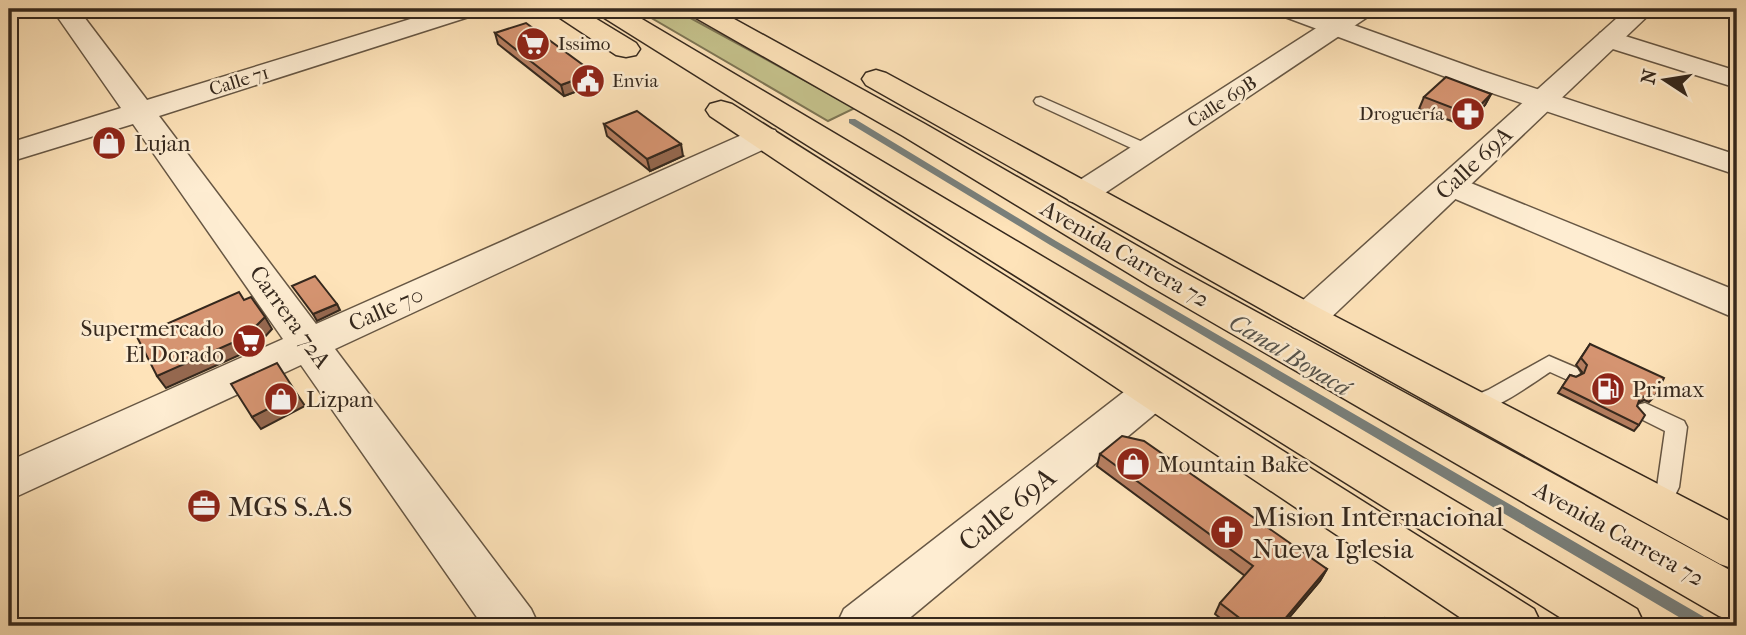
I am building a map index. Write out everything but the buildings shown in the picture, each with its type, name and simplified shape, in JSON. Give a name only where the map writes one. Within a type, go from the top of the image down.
[{"type":"highway","points":[[564,9],[1516,626]]},
{"type":"highway","points":[[607,9],[1619,626]]},
{"type":"highway","name":"Avenida Carrera 72","points":[[698,9],[1161,276],[1737,600]]},
{"type":"highway","name":"Avenida Carrera 72","points":[[744,9],[928,107],[1307,318],[1737,549]]},
{"type":"highway","points":[[990,175],[1081,194]]},
{"type":"highway","points":[[903,229],[1028,266]]},
{"type":"street","name":"Carrera 72A","points":[[65,9],[513,626]]},
{"type":"street","name":"Calle 71","points":[[9,153],[469,9]]},
{"type":"street","points":[[1286,9],[1544,100],[1737,164]]},
{"type":"street","name":"Calle 69B","points":[[1081,194],[1363,9]]},
{"type":"street","name":"Calle 69A","points":[[1307,318],[1642,9]]},
{"type":"street","points":[[1609,39],[1737,80]]},
{"type":"street","name":"Calle 70","points":[[9,481],[764,137]]},
{"type":"street","points":[[1451,185],[1737,306]]},
{"type":"street","name":"Calle 69A","points":[[862,626],[1153,392]]},
{"type":"lane","points":[[1041,101],[1148,150]]},
{"type":"lane","points":[[1471,406],[1495,396],[1549,363],[1570,373]]},
{"type":"lane","points":[[1645,411],[1676,426],[1668,487],[1658,507]]},
{"type":"shaded area","points":[[636,9],[674,9],[855,108],[828,121]]},
{"type":"waterway","name":"Canal Boyacá","points":[[852,121],[1053,243],[1706,626]]},
{"type":"place","name":"Issimo","points":[[533,44]]},
{"type":"place","name":"Envia","points":[[588,81]]},
{"type":"place","name":"Droguería","points":[[1468,114]]},
{"type":"place","name":"Lujan","points":[[109,143]]},
{"type":"place","name":"Supermercado El Dorado","points":[[249,341]]},
{"type":"place","name":"Primax","points":[[1608,389]]},
{"type":"place","name":"Lizpan","points":[[281,399]]},
{"type":"place","name":"Mountain Bake","points":[[1133,464]]},
{"type":"place","name":"MGS S.A.S","points":[[204,506]]},
{"type":"place","name":"Mision Internacional Nueva Iglesia","points":[[1227,532]]}]
